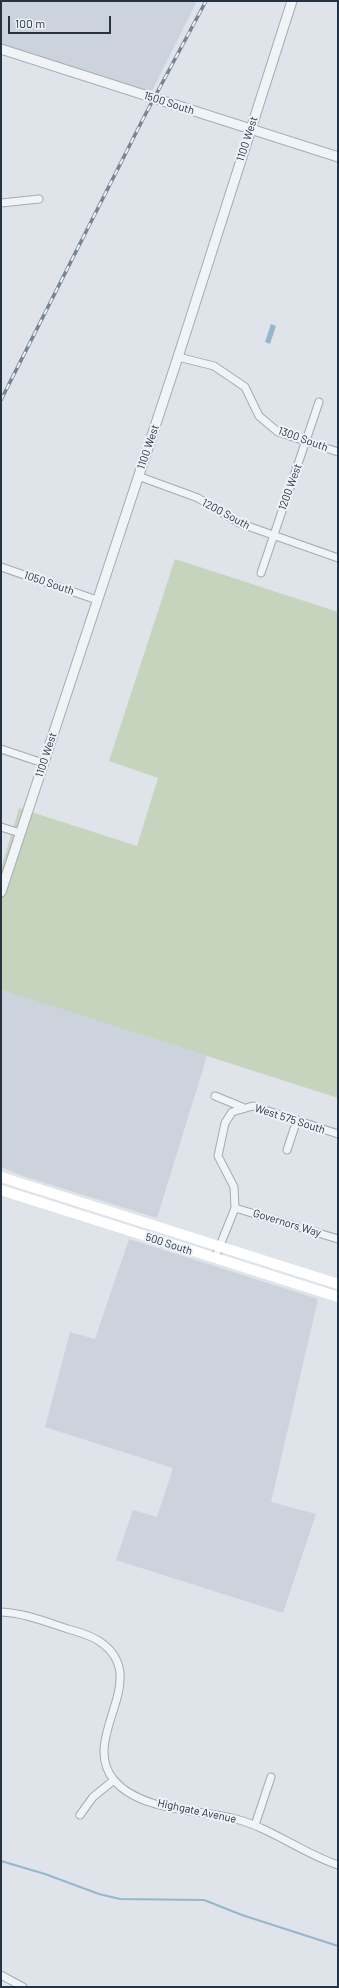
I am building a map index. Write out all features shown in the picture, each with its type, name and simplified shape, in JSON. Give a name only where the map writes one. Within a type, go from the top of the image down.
[{"type":"main road","name":"500 South","points":[[1,1177],[338,1284]]},
{"type":"main road","name":"500 South","points":[[1,1190],[338,1297]]},
{"type":"street","name":"1100 West","points":[[1,892],[178,357],[292,1]]},
{"type":"street","name":"1500 South","points":[[1,49],[338,157]]},
{"type":"street","points":[[1,203],[39,199]]},
{"type":"street","name":"1300 South","points":[[178,357],[214,366],[245,387],[259,416],[278,432],[338,452]]},
{"type":"street","name":"1200 West","points":[[261,573],[319,402]]},
{"type":"street","name":"1200 South","points":[[138,476],[198,498],[239,523],[338,558]]},
{"type":"street","name":"1050 South","points":[[1,567],[97,600]]},
{"type":"street","points":[[1,749],[43,763]]},
{"type":"street","points":[[1,827],[20,833]]},
{"type":"street","name":"West 575 South","points":[[215,1096],[242,1107],[254,1106],[338,1134]]},
{"type":"street","points":[[215,1258],[236,1208],[234,1188],[218,1156],[225,1123],[232,1112],[242,1107]]},
{"type":"street","points":[[287,1150],[297,1120]]},
{"type":"street","name":"Governors Way","points":[[236,1208],[338,1239]]},
{"type":"street","name":"Highgate Avenue","points":[[1,1612],[38,1619],[90,1636],[107,1646],[113,1654],[119,1668],[120,1684],[104,1743],[104,1750],[105,1762],[114,1780],[129,1791],[163,1806],[228,1817],[256,1825],[311,1854],[338,1865]]},
{"type":"street","points":[[256,1825],[271,1777]]},
{"type":"street","points":[[80,1815],[93,1797],[114,1780]]},
{"type":"street","points":[[1,1975],[23,1987]]},
{"type":"shaded area","points":[[1,1],[197,1],[151,93],[1,45]]},
{"type":"shaded area","points":[[1,990],[207,1056],[157,1218],[20,1175],[1,1167]]},
{"type":"shaded area","points":[[129,1239],[318,1299],[271,1502],[316,1514],[283,1613],[116,1560],[133,1510],[157,1517],[173,1468],[45,1427],[70,1332],[95,1339]]},
{"type":"green space","points":[[175,559],[338,612],[338,1098],[1,990],[1,869],[19,808],[137,846],[158,778],[109,761]]},
{"type":"water","points":[[271,324],[276,326],[270,344],[265,342]]},
{"type":"waterway","points":[[1,1861],[45,1874],[99,1894],[120,1899],[204,1900],[242,1915],[338,1946]]},
{"type":"railway","points":[[1,400],[144,117],[206,1]]}]
